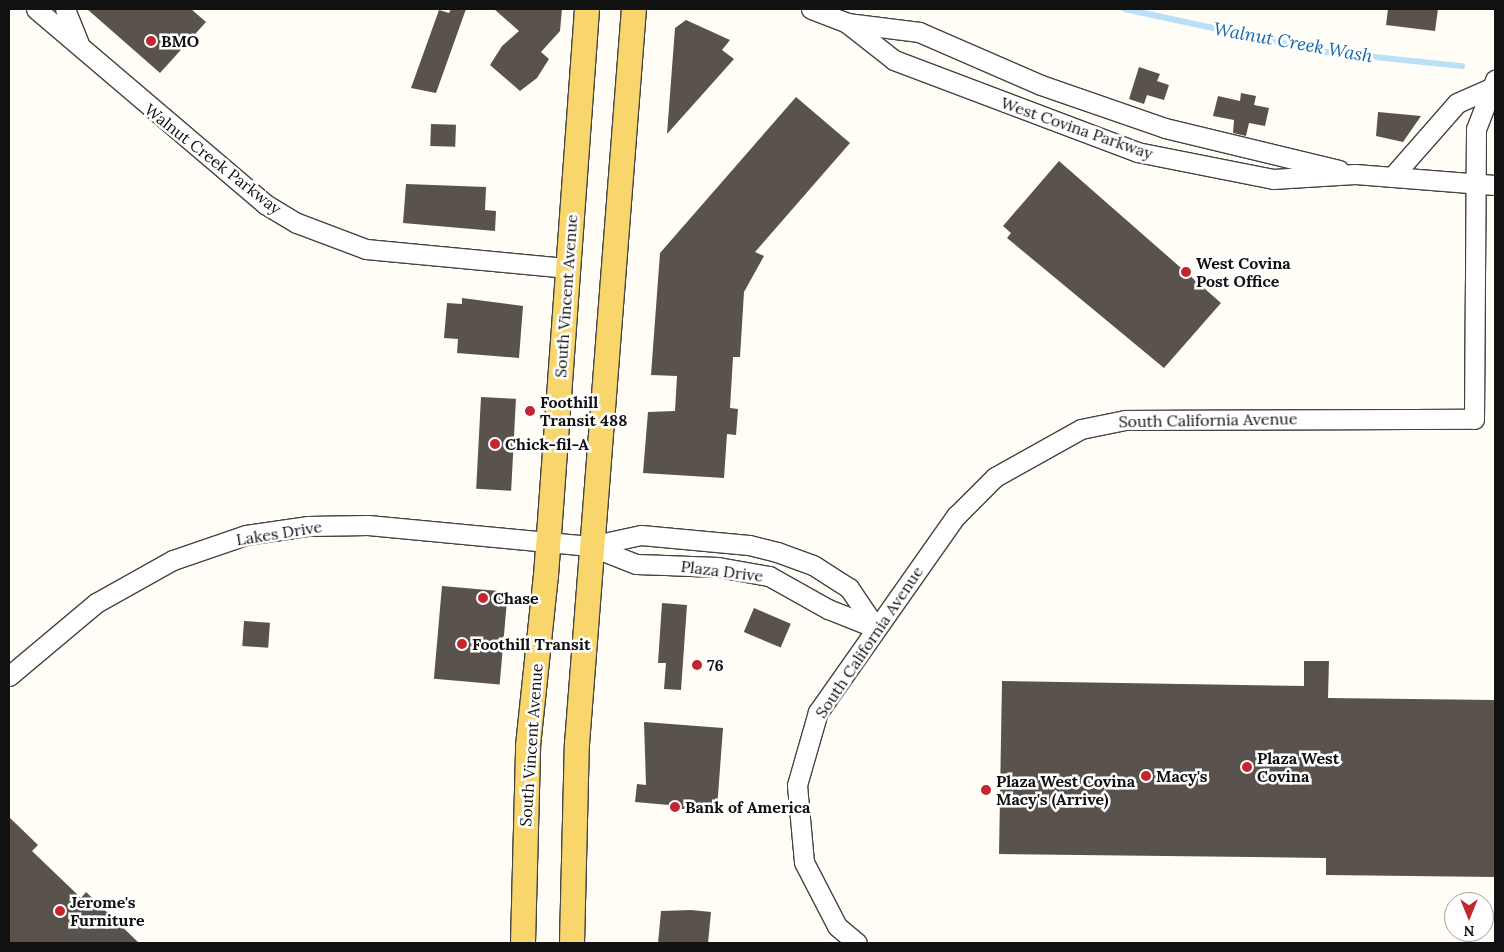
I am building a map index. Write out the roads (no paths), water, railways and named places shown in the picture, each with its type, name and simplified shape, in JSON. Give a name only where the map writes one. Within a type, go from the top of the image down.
[{"type":"main road","name":"South Vincent Avenue","points":[[523,943],[528,746],[548,542],[587,9]]},
{"type":"main road","points":[[572,943],[574,783],[590,546],[634,9]]},
{"type":"street","name":"Walnut Creek Parkway","points":[[36,9],[258,198],[297,223],[384,252],[568,268]]},
{"type":"street","points":[[65,9],[81,46]]},
{"type":"street","name":"West Covina Parkway","points":[[811,9],[847,23],[918,32],[1042,85],[1165,128],[1355,174]]},
{"type":"street","name":"West Covina Parkway","points":[[847,23],[894,60],[1137,152],[1273,178],[1355,174],[1495,185]]},
{"type":"street","points":[[1392,177],[1457,103],[1492,84]]},
{"type":"street","points":[[1474,184],[1476,129],[1492,84]]},
{"type":"street","name":"South California Avenue","points":[[857,943],[837,926],[804,862],[797,785],[818,712],[876,628],[976,494],[1019,462],[1081,429],[1139,418],[1474,419],[1474,184]]},
{"type":"street","name":"Lakes Drive","points":[[9,676],[96,603],[173,560],[246,535],[330,525],[590,546]]},
{"type":"street","points":[[590,546],[641,535],[749,545],[777,552],[813,565],[850,588],[876,628]]},
{"type":"street","name":"Plaza Drive","points":[[590,546],[636,564],[718,567],[769,576],[828,609],[876,628]]},
{"type":"waterway","name":"Walnut Creek Wash","points":[[1125,9],[1326,52],[1462,66]]},
{"type":"place","name":"BMO","points":[[151,41]]},
{"type":"place","name":"West Covina Post Office","points":[[1186,272]]},
{"type":"place","name":"Foothill Transit 488","points":[[530,411]]},
{"type":"place","name":"Chick-fil-A","points":[[495,444]]},
{"type":"place","name":"Chase","points":[[483,598]]},
{"type":"place","name":"Foothill Transit","points":[[462,644]]},
{"type":"place","name":"76","points":[[697,665]]},
{"type":"place","name":"Plaza West Covina","points":[[1247,767]]},
{"type":"place","name":"Macy's","points":[[1146,776]]},
{"type":"place","name":"Plaza West Covina Macy's (Arrive)","points":[[986,790]]},
{"type":"place","name":"Bank of America","points":[[675,807]]},
{"type":"place","name":"Jerome's Furniture","points":[[60,911]]}]
